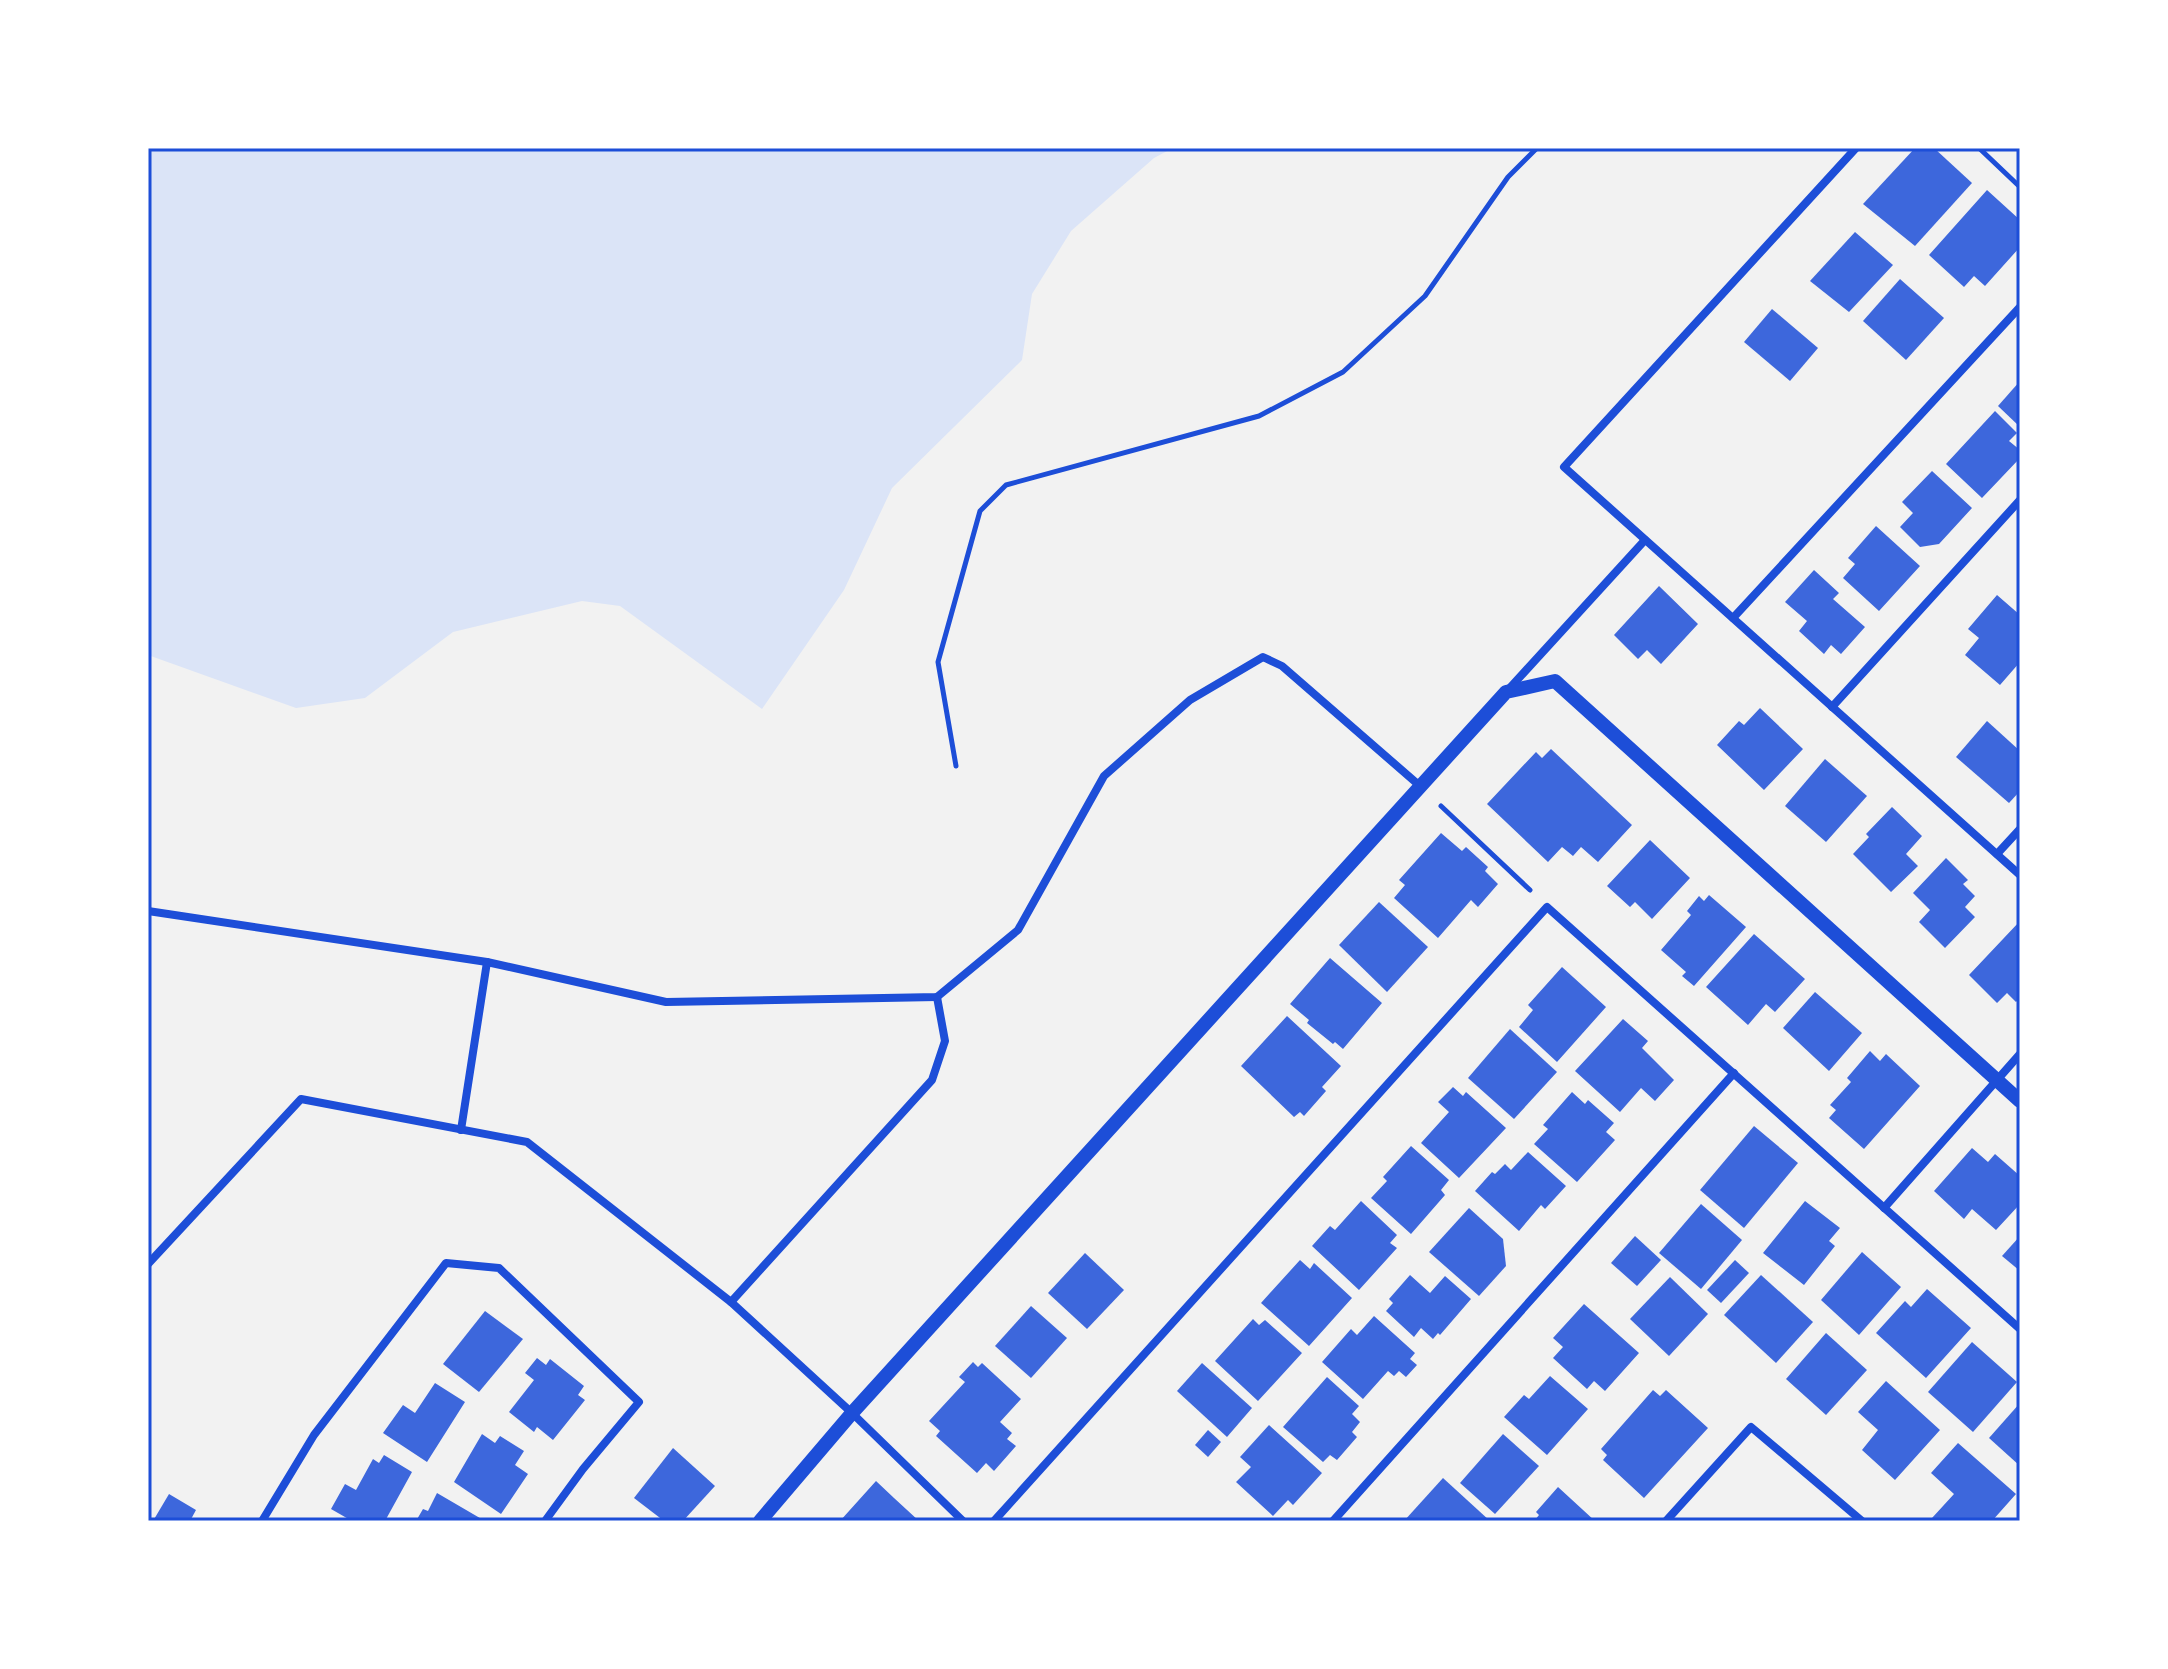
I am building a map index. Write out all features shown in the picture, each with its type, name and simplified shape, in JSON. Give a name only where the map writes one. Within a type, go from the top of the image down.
[{"type":"street","points":[[1856,148],[1564,467],[2020,875]]},
{"type":"street","points":[[1733,618],[2020,307]]},
{"type":"street","points":[[1832,707],[2020,500]]},
{"type":"street","points":[[760,1521],[852,1413],[1645,540]]},
{"type":"street","points":[[148,911],[487,962],[666,1002],[937,997],[1018,930],[1104,776],[1190,700],[1263,657],[1282,666],[1420,786]]},
{"type":"street","points":[[1506,692],[1555,681],[2020,1101]]},
{"type":"street","points":[[1997,854],[2020,829]]},
{"type":"street","points":[[994,1521],[1547,907],[2020,1329]]},
{"type":"street","points":[[461,1130],[487,962]]},
{"type":"street","points":[[731,1302],[932,1080],[945,1041],[937,997]]},
{"type":"street","points":[[1884,1208],[2020,1054]]},
{"type":"street","points":[[1333,1521],[1734,1073]]},
{"type":"street","points":[[148,1262],[301,1099],[527,1142],[731,1302],[963,1521]]},
{"type":"street","points":[[262,1521],[314,1435],[446,1263],[499,1268],[639,1402],[583,1469],[545,1521]]},
{"type":"street","points":[[1666,1521],[1751,1427],[1862,1521]]},
{"type":"path","points":[[956,766],[938,662],[980,511],[1006,485],[1259,416],[1343,372],[1425,296],[1508,177],[1537,148]]},
{"type":"path","points":[[1979,148],[2020,187]]},
{"type":"path","points":[[1420,786],[1547,907]]},
{"type":"shaded area","points":[[148,148],[1173,148],[1154,158],[1071,231],[1032,294],[1022,360],[892,488],[844,590],[762,709],[620,606],[582,601],[453,632],[365,698],[296,708],[148,655]]},
{"type":"building","points":[[1915,148],[1934,148],[1972,183],[1915,246],[1863,204]]},
{"type":"building","points":[[1987,190],[2020,220],[2020,247],[1985,286],[1974,276],[1964,287],[1929,255]]},
{"type":"building","points":[[1855,232],[1893,265],[1849,312],[1810,281]]},
{"type":"building","points":[[1900,279],[1944,318],[1906,360],[1863,321]]},
{"type":"building","points":[[1772,309],[1818,348],[1790,381],[1744,342]]},
{"type":"building","points":[[2020,381],[2020,427],[1998,406]]},
{"type":"building","points":[[1995,411],[2017,433],[2009,441],[2020,450],[2020,458],[1982,498],[1946,464]]},
{"type":"building","points":[[1932,471],[1972,508],[1939,544],[1920,547],[1900,527],[1913,513],[1902,502]]},
{"type":"building","points":[[1876,526],[1920,566],[1879,611],[1843,578],[1855,564],[1848,558]]},
{"type":"building","points":[[1814,570],[1839,593],[1833,599],[1865,627],[1841,654],[1831,645],[1824,654],[1799,631],[1807,621],[1785,602]]},
{"type":"building","points":[[1659,586],[1698,624],[1661,664],[1647,650],[1638,659],[1614,635]]},
{"type":"building","points":[[1997,595],[2020,615],[2020,662],[2000,685],[1965,655],[1979,638],[1968,629]]},
{"type":"building","points":[[1760,708],[1803,749],[1764,790],[1717,745],[1739,721],[1744,725]]},
{"type":"building","points":[[1987,721],[2020,751],[2020,791],[2009,803],[1956,757]]},
{"type":"building","points":[[1551,749],[1632,825],[1598,862],[1581,847],[1573,856],[1562,847],[1548,862],[1487,804],[1536,752],[1542,758]]},
{"type":"building","points":[[1825,759],[1867,796],[1826,842],[1785,806]]},
{"type":"building","points":[[1892,807],[1922,836],[1906,854],[1918,866],[1891,892],[1853,854],[1869,837],[1866,834]]},
{"type":"building","points":[[1441,833],[1462,851],[1466,847],[1488,867],[1485,871],[1498,884],[1478,907],[1471,900],[1438,938],[1394,898],[1405,885],[1399,880]]},
{"type":"building","points":[[1650,840],[1690,878],[1652,919],[1635,902],[1630,907],[1607,886]]},
{"type":"building","points":[[1946,858],[1968,880],[1963,884],[1975,896],[1965,907],[1975,917],[1945,948],[1919,922],[1930,910],[1913,893]]},
{"type":"building","points":[[1709,895],[1746,927],[1694,986],[1682,976],[1686,972],[1661,950],[1691,915],[1687,911],[1699,896],[1704,901]]},
{"type":"building","points":[[1379,902],[1428,947],[1387,992],[1339,945]]},
{"type":"building","points":[[2020,921],[2020,998],[2016,1002],[2007,993],[1997,1003],[1969,975]]},
{"type":"building","points":[[1754,934],[1805,979],[1775,1012],[1766,1004],[1748,1025],[1706,987]]},
{"type":"building","points":[[1330,958],[1382,1003],[1343,1049],[1307,1023],[1309,1020],[1290,1004]]},
{"type":"building","points":[[1562,967],[1606,1007],[1557,1062],[1519,1027],[1533,1010],[1528,1005]]},
{"type":"building","points":[[1815,992],[1862,1033],[1829,1071],[1783,1028]]},
{"type":"building","points":[[1287,1016],[1341,1066],[1322,1087],[1326,1091],[1304,1116],[1300,1112],[1294,1117],[1241,1066]]},
{"type":"building","points":[[1623,1019],[1648,1041],[1642,1048],[1674,1080],[1655,1101],[1641,1088],[1620,1112],[1575,1071]]},
{"type":"building","points":[[1510,1029],[1557,1072],[1514,1119],[1468,1078]]},
{"type":"building","points":[[1870,1051],[1880,1061],[1886,1054],[1920,1086],[1864,1149],[1829,1118],[1836,1110],[1830,1105],[1851,1082],[1847,1078]]},
{"type":"building","points":[[1453,1087],[1463,1096],[1466,1092],[1506,1128],[1459,1178],[1421,1143],[1449,1112],[1438,1102]]},
{"type":"building","points":[[1572,1092],[1585,1104],[1588,1100],[1614,1123],[1606,1132],[1615,1140],[1577,1182],[1534,1144],[1548,1129],[1543,1125]]},
{"type":"building","points":[[1754,1126],[1798,1163],[1744,1228],[1700,1190]]},
{"type":"building","points":[[1411,1146],[1449,1180],[1441,1190],[1445,1195],[1411,1234],[1371,1198],[1387,1181],[1383,1177]]},
{"type":"building","points":[[1972,1148],[1988,1162],[1995,1154],[2020,1176],[2020,1204],[1996,1230],[1972,1209],[1964,1219],[1934,1191]]},
{"type":"building","points":[[1528,1152],[1566,1186],[1545,1209],[1541,1205],[1519,1231],[1475,1191],[1492,1172],[1495,1174],[1505,1164],[1511,1170]]},
{"type":"building","points":[[1361,1201],[1397,1235],[1390,1243],[1397,1248],[1359,1290],[1312,1246],[1330,1226],[1335,1230]]},
{"type":"building","points":[[1805,1201],[1840,1228],[1829,1241],[1835,1246],[1804,1285],[1763,1253]]},
{"type":"building","points":[[1701,1204],[1742,1240],[1701,1289],[1659,1253]]},
{"type":"building","points":[[1469,1208],[1503,1239],[1506,1266],[1479,1296],[1429,1252]]},
{"type":"building","points":[[1635,1236],[1661,1260],[1637,1286],[1611,1263]]},
{"type":"building","points":[[2020,1236],[2020,1271],[2002,1256]]},
{"type":"building","points":[[1862,1252],[1901,1287],[1859,1335],[1821,1300]]},
{"type":"building","points":[[1085,1253],[1124,1290],[1087,1329],[1048,1293]]},
{"type":"building","points":[[1300,1260],[1310,1269],[1314,1263],[1352,1298],[1309,1346],[1261,1303]]},
{"type":"building","points":[[1735,1260],[1749,1273],[1721,1303],[1707,1290]]},
{"type":"building","points":[[1410,1275],[1430,1293],[1445,1276],[1471,1299],[1433,1339],[1421,1328],[1414,1337],[1386,1311],[1393,1303],[1389,1299]]},
{"type":"building","points":[[1761,1275],[1813,1322],[1776,1363],[1724,1315]]},
{"type":"building","points":[[1670,1277],[1708,1314],[1669,1356],[1630,1319]]},
{"type":"building","points":[[1927,1289],[1971,1328],[1926,1378],[1876,1333],[1905,1301],[1911,1307]]},
{"type":"building","points":[[1584,1304],[1639,1353],[1605,1391],[1594,1381],[1587,1389],[1553,1358],[1563,1347],[1553,1338]]},
{"type":"building","points":[[1031,1306],[1067,1338],[1031,1378],[995,1346]]},
{"type":"building","points":[[485,1311],[523,1339],[479,1392],[443,1364]]},
{"type":"building","points":[[1374,1316],[1415,1353],[1410,1359],[1417,1365],[1406,1377],[1399,1371],[1394,1376],[1388,1371],[1363,1399],[1322,1362],[1351,1329],[1357,1335]]},
{"type":"building","points":[[1253,1319],[1259,1325],[1265,1320],[1302,1353],[1258,1401],[1215,1361]]},
{"type":"building","points":[[1826,1333],[1867,1370],[1826,1415],[1786,1379]]},
{"type":"building","points":[[1972,1342],[2017,1382],[1973,1432],[1928,1392]]},
{"type":"building","points":[[537,1358],[546,1365],[550,1359],[584,1386],[578,1395],[585,1400],[553,1440],[537,1427],[534,1432],[509,1412],[534,1380],[525,1373]]},
{"type":"building","points":[[973,1362],[978,1367],[982,1363],[1021,1399],[1000,1422],[1012,1433],[1007,1439],[1016,1446],[994,1471],[986,1463],[977,1473],[936,1436],[940,1431],[929,1421],[965,1382],[959,1377]]},
{"type":"building","points":[[1202,1363],[1252,1408],[1227,1437],[1177,1391]]},
{"type":"building","points":[[1550,1376],[1588,1409],[1547,1455],[1504,1417],[1524,1395],[1529,1399]]},
{"type":"building","points":[[1327,1377],[1359,1406],[1352,1414],[1360,1422],[1352,1432],[1357,1437],[1337,1460],[1330,1455],[1323,1462],[1283,1427]]},
{"type":"building","points":[[1886,1381],[1940,1430],[1895,1480],[1862,1450],[1878,1430],[1858,1412]]},
{"type":"building","points":[[435,1383],[465,1402],[427,1462],[383,1433],[403,1405],[415,1413]]},
{"type":"building","points":[[1653,1390],[1660,1396],[1666,1390],[1708,1428],[1644,1498],[1603,1460],[1607,1455],[1601,1449]]},
{"type":"building","points":[[2020,1403],[2020,1466],[1989,1438]]},
{"type":"building","points":[[1269,1425],[1322,1473],[1293,1505],[1288,1500],[1273,1516],[1236,1482],[1251,1467],[1240,1457]]},
{"type":"building","points":[[1208,1430],[1221,1442],[1208,1457],[1195,1445]]},
{"type":"building","points":[[482,1434],[495,1443],[500,1436],[524,1451],[515,1465],[528,1474],[501,1514],[454,1482]]},
{"type":"building","points":[[1503,1434],[1539,1466],[1495,1514],[1460,1483]]},
{"type":"building","points":[[1958,1443],[2016,1494],[1992,1521],[1935,1521],[1932,1518],[1954,1494],[1931,1473]]},
{"type":"building","points":[[673,1448],[715,1486],[683,1521],[664,1521],[634,1498]]},
{"type":"building","points":[[384,1455],[412,1472],[385,1521],[352,1521],[331,1509],[345,1484],[356,1490],[373,1459],[379,1463]]},
{"type":"building","points":[[1443,1478],[1490,1521],[1404,1521]]},
{"type":"building","points":[[876,1481],[894,1498],[919,1521],[840,1521]]},
{"type":"building","points":[[1558,1487],[1595,1521],[1534,1521],[1539,1515],[1536,1512]]},
{"type":"building","points":[[437,1493],[485,1521],[416,1521],[423,1509],[428,1511]]},
{"type":"building","points":[[169,1494],[196,1510],[190,1521],[153,1521]]}]
